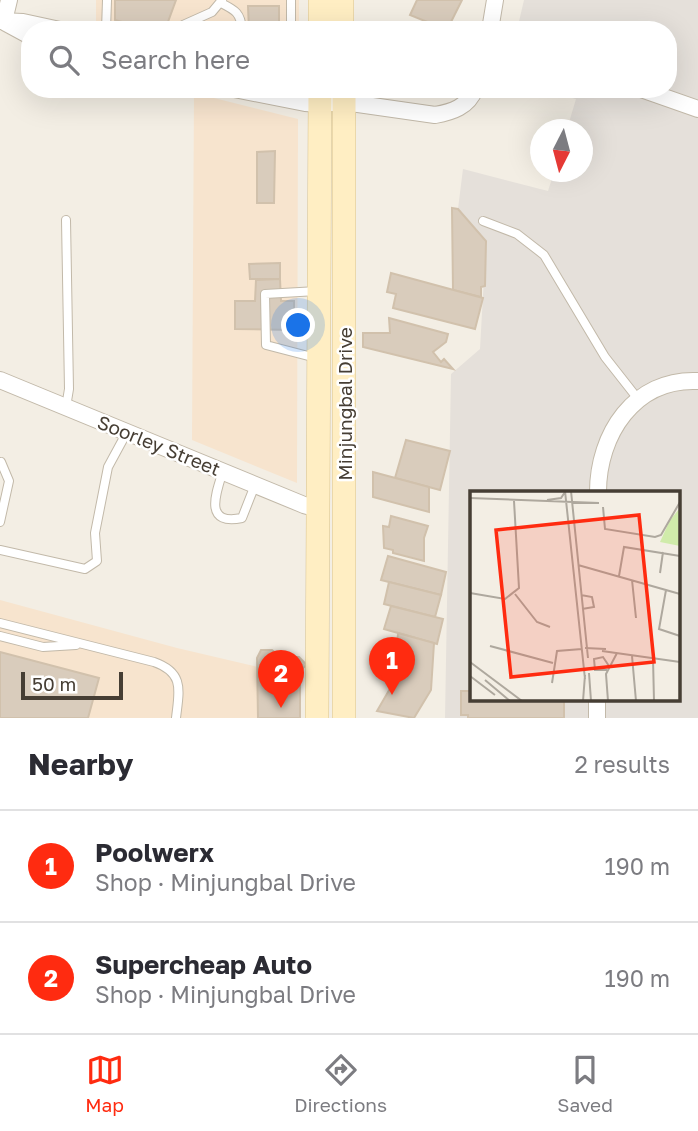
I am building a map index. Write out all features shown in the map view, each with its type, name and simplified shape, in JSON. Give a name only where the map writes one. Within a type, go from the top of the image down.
[{"type":"main road","points":[[320,0],[320,21]]},
{"type":"main road","points":[[342,0],[342,21]]},
{"type":"main road","name":"Minjungbal Drive","points":[[317,98],[320,291],[317,718]]},
{"type":"main road","name":"Minjungbal Drive","points":[[344,98],[344,718]]},
{"type":"street","points":[[2,21],[9,0]]},
{"type":"street","points":[[492,21],[495,0]]},
{"type":"street","points":[[2,21],[21,22]]},
{"type":"street","points":[[2,21],[21,31]]},
{"type":"street","points":[[357,98],[435,116],[446,114],[466,104],[470,98]]},
{"type":"street","points":[[667,98],[698,109]]},
{"type":"street","name":"Soorley Street","points":[[0,380],[318,509]]},
{"type":"street","points":[[598,491],[598,474],[606,443],[622,415],[638,399],[661,387],[698,381]]},
{"type":"lane","points":[[106,21],[107,0]]},
{"type":"lane","points":[[291,0],[291,21]]},
{"type":"lane","points":[[192,21],[201,18],[221,1],[235,9],[241,21]]},
{"type":"lane","points":[[66,220],[69,389],[66,407]]},
{"type":"lane","points":[[483,221],[517,234],[544,255],[605,357],[638,399]]},
{"type":"lane","points":[[319,358],[266,345],[265,294],[320,291]]},
{"type":"lane","points":[[0,550],[85,569],[97,561],[95,533],[108,467],[127,432]]},
{"type":"lane","points":[[0,522],[9,481],[1,462]]},
{"type":"lane","points":[[223,471],[213,504],[215,510],[226,519],[242,518],[255,485]]},
{"type":"lane","points":[[0,623],[154,662],[169,669],[179,686],[176,718]]},
{"type":"lane","points":[[0,636],[43,647],[84,645]]},
{"type":"shaded area","points":[[96,0],[299,0],[299,21],[96,21]]},
{"type":"shaded area","points":[[524,0],[698,0],[698,718],[445,718],[451,374],[480,349],[486,241],[458,209],[463,169],[548,191],[551,182],[593,182],[593,119],[570,119],[576,99],[572,98],[677,98],[677,21],[519,21]]},
{"type":"shaded area","points":[[194,98],[214,98],[298,119],[297,483],[192,440]]},
{"type":"shaded area","points":[[0,600],[177,648],[293,675],[293,718],[0,718]]},
{"type":"building","points":[[115,0],[176,0],[168,21],[115,20]]},
{"type":"building","points":[[417,0],[462,0],[452,21],[425,21],[410,15]]},
{"type":"building","points":[[248,6],[279,6],[279,21],[249,21]]},
{"type":"building","points":[[275,151],[274,203],[257,203],[257,152]]},
{"type":"building","points":[[452,208],[458,209],[486,241],[485,286],[481,287],[481,297],[453,290]]},
{"type":"building","points":[[280,263],[280,279],[250,279],[249,264]]},
{"type":"building","points":[[391,273],[483,298],[475,329],[393,308],[396,294],[387,292]]},
{"type":"building","points":[[280,279],[281,301],[294,301],[294,330],[235,329],[235,301],[255,301],[256,280]]},
{"type":"building","points":[[389,318],[448,334],[446,342],[433,352],[441,362],[444,359],[453,369],[363,347],[363,333],[390,333]]},
{"type":"building","points":[[406,440],[450,451],[440,490],[395,478]]},
{"type":"building","points":[[373,472],[429,487],[429,512],[373,497]]},
{"type":"building","points":[[391,516],[428,526],[424,538],[424,561],[384,548],[383,526],[389,527]]},
{"type":"building","points":[[388,556],[446,572],[441,595],[381,580]]},
{"type":"building","points":[[389,582],[441,595],[435,617],[384,604]]},
{"type":"building","points":[[391,606],[443,619],[437,644],[384,629]]},
{"type":"building","points":[[398,633],[434,643],[431,690],[414,718],[377,711],[395,680]]},
{"type":"building","points":[[261,650],[272,650],[277,654],[276,657],[299,657],[307,665],[300,670],[300,718],[258,718],[257,658]]},
{"type":"building","points":[[0,652],[99,678],[88,718],[0,718]]},
{"type":"building","points":[[461,691],[470,691],[470,701],[564,701],[564,718],[468,718],[468,715],[461,715]]},
{"type":"place","name":"Poolwerx","points":[[392,695]]},
{"type":"place","name":"Supercheap Auto","points":[[281,708]]}]
